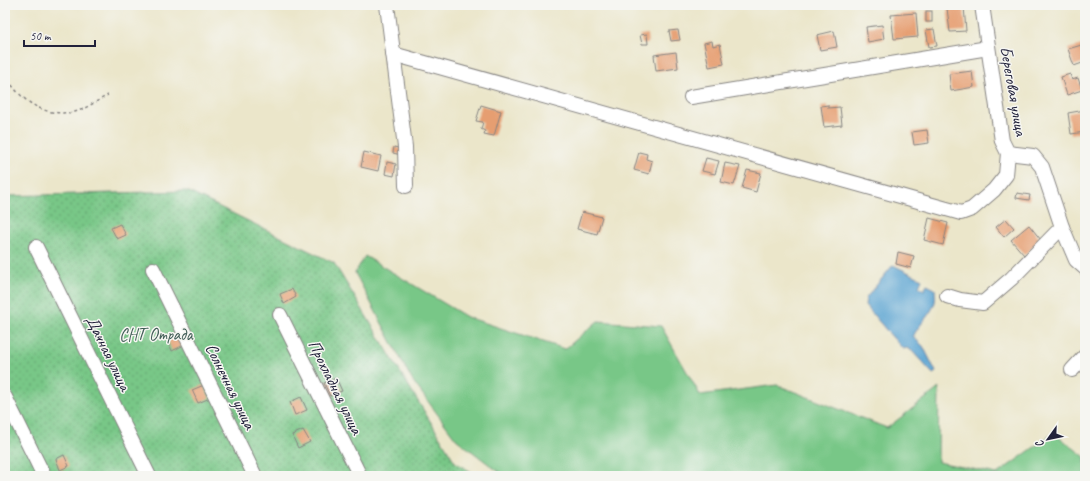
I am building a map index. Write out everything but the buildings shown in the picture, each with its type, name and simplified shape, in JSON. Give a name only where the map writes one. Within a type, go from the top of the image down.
[{"type":"street","points":[[387,5],[405,147],[406,186]]},
{"type":"street","name":"Береговая улица","points":[[982,5],[1002,141],[1008,153],[1033,156],[1042,167],[1062,227],[1076,260],[1085,268]]},
{"type":"street","points":[[690,97],[988,48]]},
{"type":"street","points":[[393,54],[961,213],[972,209],[994,190],[1006,175],[1008,153]]},
{"type":"street","points":[[947,296],[960,300],[983,303],[1012,278],[1062,227]]},
{"type":"street","name":"Дачная улица","points":[[36,247],[150,476]]},
{"type":"street","name":"Солнечная улица","points":[[153,269],[255,476]]},
{"type":"street","name":"Прохладная улица","points":[[280,315],[360,476]]},
{"type":"street","points":[[1072,370],[1085,356]]},
{"type":"street","points":[[5,397],[44,476]]},
{"type":"path","points":[[5,75],[13,88],[30,104],[51,112],[75,112],[108,95]]},
{"type":"green space","name":"СНТ Отрада","points":[[187,191],[334,263],[455,462],[478,476],[5,476],[5,196]]},
{"type":"green space","points":[[365,256],[467,317],[565,349],[598,321],[661,326],[700,395],[777,385],[887,428],[939,388],[938,462],[997,474],[1054,433],[1085,457],[1085,476],[504,476],[456,439],[412,380],[355,273]]},
{"type":"water","points":[[893,265],[922,279],[919,287],[924,290],[927,285],[935,289],[935,300],[933,306],[913,337],[923,346],[936,372],[933,374],[912,351],[907,348],[903,349],[865,305],[866,298]]}]
